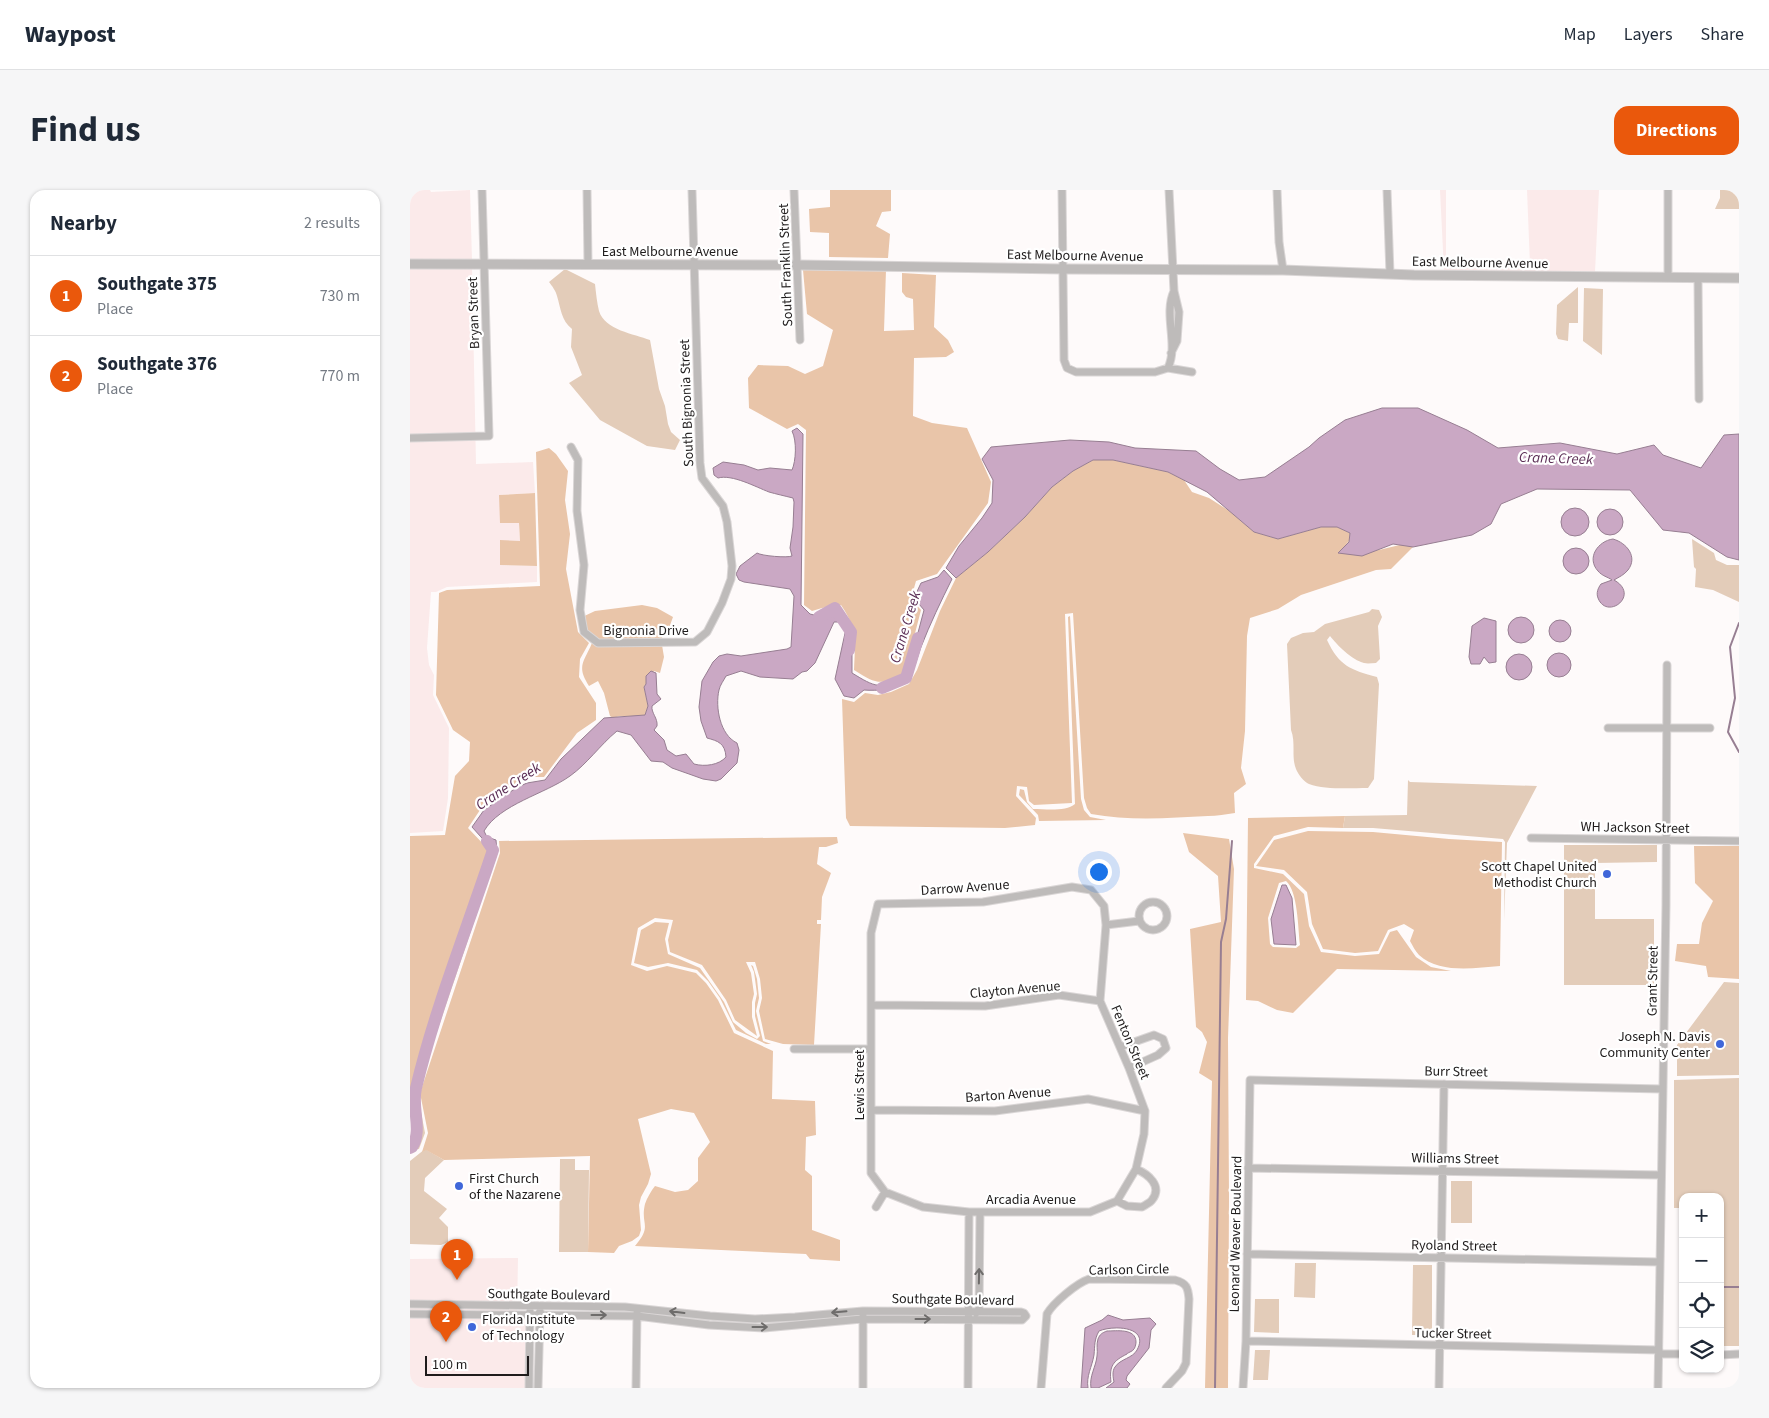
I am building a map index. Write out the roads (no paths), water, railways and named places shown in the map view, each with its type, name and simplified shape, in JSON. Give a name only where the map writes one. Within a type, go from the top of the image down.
[{"type":"street","name":"Bryan Street","points":[[410,438],[489,436],[482,190]]},
{"type":"street","points":[[587,190],[588,264]]},
{"type":"street","name":"South Bignonia Street","points":[[692,190],[700,463],[702,478],[723,506],[732,566],[731,579],[708,632]]},
{"type":"street","name":"South Franklin Street","points":[[794,190],[800,340]]},
{"type":"street","points":[[1062,190],[1064,360],[1067,368],[1076,372],[1155,372],[1168,368],[1192,372]]},
{"type":"street","points":[[1168,368],[1171,360],[1171,297],[1174,291],[1169,190]]},
{"type":"street","points":[[1277,190],[1282,270]]},
{"type":"street","points":[[1387,190],[1390,274]]},
{"type":"street","points":[[1668,190],[1668,277]]},
{"type":"street","name":"East Melbourne Avenue","points":[[410,264],[694,264],[1282,270],[1390,274],[1739,278]]},
{"type":"street","points":[[1698,278],[1699,399]]},
{"type":"street","name":"Bignonia Drive","points":[[571,447],[578,460],[577,511],[584,565],[580,610],[584,632],[598,643],[695,642],[708,632]]},
{"type":"street","name":"Grant Street","points":[[1658,1388],[1667,665]]},
{"type":"street","points":[[1608,728],[1710,728]]},
{"type":"street","name":"WH Jackson Street","points":[[1531,838],[1739,841]]},
{"type":"street","name":"Darrow Avenue","points":[[871,933],[876,902],[983,902],[1072,888],[1090,890],[1104,906]]},
{"type":"street","name":"Fenton Street","points":[[1104,906],[1106,925],[1100,1001],[1145,1111],[1144,1134],[1136,1169],[1117,1201]]},
{"type":"street","points":[[1106,925],[1140,921]]},
{"type":"street","name":"Lewis Street","points":[[871,933],[871,1173],[885,1192]]},
{"type":"street","name":"Clayton Avenue","points":[[872,1005],[985,1006],[1059,995],[1100,1001]]},
{"type":"street","points":[[1120,1047],[1154,1034],[1163,1039],[1166,1048],[1158,1055],[1129,1068]]},
{"type":"street","points":[[794,1049],[871,1050]]},
{"type":"street","name":"Burr Street","points":[[1250,1080],[1662,1089]]},
{"type":"street","name":"Leonard Weaver Boulevard","points":[[1243,1388],[1246,1341],[1250,1080]]},
{"type":"street","points":[[1439,1388],[1444,1084]]},
{"type":"street","name":"Barton Avenue","points":[[872,1110],[995,1111],[1088,1099],[1145,1111]]},
{"type":"street","name":"Williams Street","points":[[1248,1168],[1661,1175]]},
{"type":"street","points":[[1117,1201],[1127,1206],[1142,1208],[1153,1199],[1156,1189],[1152,1179],[1146,1173],[1136,1169]]},
{"type":"street","points":[[876,1208],[885,1192]]},
{"type":"street","name":"Arcadia Avenue","points":[[885,1192],[924,1207],[969,1212],[1090,1212],[1117,1201]]},
{"type":"street","points":[[968,1388],[969,1212]]},
{"type":"street","points":[[968,1320],[979,1311],[980,1212]]},
{"type":"street","name":"Ryoland Street","points":[[1247,1254],[1660,1262]]},
{"type":"street","name":"Carlson Circle","points":[[1041,1388],[1047,1314],[1054,1305],[1079,1284],[1089,1279],[1175,1280],[1186,1285],[1189,1299],[1186,1364],[1166,1388]]},
{"type":"street","name":"Southgate Boulevard","points":[[410,1304],[530,1310],[540,1314],[636,1316],[709,1325],[764,1328],[862,1319],[1022,1320],[1026,1316],[1021,1312],[863,1311],[764,1319],[710,1316],[637,1308],[540,1306],[530,1310],[410,1314]]},
{"type":"street","points":[[530,1310],[529,1386],[538,1386],[540,1306]]},
{"type":"street","points":[[636,1388],[637,1308]]},
{"type":"street","points":[[863,1311],[863,1388]]},
{"type":"street","points":[[530,1339],[539,1339]]},
{"type":"street","name":"Tucker Street","points":[[1246,1341],[1440,1345],[1679,1354]]},
{"type":"street","points":[[1724,1355],[1739,1354]]},
{"type":"water","points":[[1382,408],[1418,408],[1467,430],[1498,448],[1560,443],[1617,454],[1654,445],[1663,455],[1701,468],[1724,435],[1739,434],[1739,560],[1727,557],[1689,533],[1663,530],[1630,490],[1537,489],[1501,504],[1491,524],[1472,535],[1413,547],[1393,544],[1362,556],[1338,553],[1349,542],[1350,533],[1337,527],[1321,527],[1278,539],[1254,532],[1207,492],[1168,472],[1113,460],[1093,460],[1073,471],[1052,487],[1025,517],[988,552],[956,578],[946,568],[959,546],[992,503],[993,480],[982,459],[991,447],[1070,440],[1109,442],[1135,448],[1196,451],[1220,469],[1239,480],[1265,477],[1345,420]]},
{"type":"water","points":[[797,428],[803,434],[801,605],[810,614],[818,616],[825,611],[840,609],[848,622],[852,637],[852,673],[872,684],[878,685],[890,684],[906,678],[924,610],[914,598],[921,583],[938,577],[944,570],[952,579],[908,679],[894,688],[864,690],[854,698],[844,696],[835,679],[847,624],[844,622],[834,622],[815,663],[807,671],[802,672],[793,679],[760,677],[741,671],[726,676],[719,690],[718,712],[726,734],[737,743],[739,750],[737,763],[721,779],[716,781],[703,779],[672,768],[663,762],[651,761],[631,735],[617,731],[570,776],[512,806],[491,822],[484,831],[487,837],[496,840],[497,854],[492,854],[490,847],[472,827],[484,810],[516,788],[527,783],[545,780],[561,759],[604,718],[645,715],[648,706],[644,687],[646,676],[651,671],[656,673],[657,694],[661,699],[652,706],[657,723],[654,730],[664,740],[667,750],[676,756],[686,754],[694,764],[698,765],[716,764],[726,757],[720,743],[707,738],[701,721],[699,707],[702,681],[713,662],[719,656],[727,654],[741,656],[791,647],[794,596],[790,589],[744,582],[739,580],[736,574],[740,566],[757,553],[785,557],[792,556],[790,548],[794,502],[793,498],[769,492],[737,479],[718,478],[714,475],[713,468],[723,462],[744,465],[758,470],[770,468],[792,470],[795,440],[792,431]]},
{"type":"water","points":[[1575,508],[1585,512],[1589,522],[1585,532],[1575,536],[1565,532],[1561,522],[1565,512]]},
{"type":"water","points":[[1610,509],[1619,513],[1623,522],[1619,531],[1610,535],[1601,531],[1597,522],[1601,513]]},
{"type":"water","points":[[1613,539],[1627,547],[1632,560],[1626,572],[1614,580],[1621,586],[1624,592],[1623,598],[1620,603],[1608,607],[1602,604],[1597,592],[1601,584],[1612,580],[1598,571],[1593,561],[1598,547]]},
{"type":"water","points":[[1576,548],[1586,551],[1589,561],[1586,571],[1576,574],[1566,571],[1563,561],[1566,551]]},
{"type":"water","points":[[1521,617],[1530,621],[1534,630],[1530,639],[1521,643],[1512,639],[1508,630],[1512,621]]},
{"type":"water","points":[[1484,618],[1496,621],[1496,662],[1489,663],[1484,657],[1480,664],[1471,664],[1469,657],[1472,626]]},
{"type":"water","points":[[1560,620],[1568,623],[1571,631],[1568,639],[1560,642],[1552,639],[1549,631],[1552,623]]},
{"type":"water","points":[[1559,653],[1568,656],[1571,665],[1568,674],[1559,677],[1550,674],[1547,665],[1550,656]]},
{"type":"water","points":[[1519,654],[1528,658],[1532,667],[1528,676],[1519,680],[1510,676],[1506,667],[1510,658]]},
{"type":"water","points":[[1282,885],[1286,885],[1292,898],[1296,945],[1274,944],[1271,919]]},
{"type":"water","points":[[1108,1315],[1123,1320],[1150,1318],[1156,1324],[1151,1330],[1149,1348],[1127,1376],[1126,1380],[1130,1384],[1127,1388],[1106,1388],[1114,1382],[1113,1372],[1115,1367],[1135,1353],[1140,1342],[1139,1336],[1128,1329],[1113,1328],[1099,1331],[1095,1340],[1094,1355],[1088,1375],[1088,1388],[1081,1388],[1085,1328]]},
{"type":"water","points":[[1107,1331],[1129,1332],[1133,1334],[1136,1342],[1135,1346],[1133,1350],[1118,1359],[1111,1368],[1111,1382],[1098,1388],[1091,1388],[1098,1339],[1101,1334]]},
{"type":"waterway","name":"Crane Creek","points":[[819,617],[835,608],[851,632],[849,650]]},
{"type":"waterway","points":[[1739,623],[1730,647],[1735,698],[1728,732],[1739,752]]},
{"type":"waterway","name":"Crane Creek","points":[[882,688],[906,678],[918,638]]},
{"type":"waterway","name":"Crane Creek","points":[[410,1148],[417,1133],[416,1088],[432,1028],[493,850],[487,841]]},
{"type":"waterway","points":[[1215,1388],[1221,942],[1226,919],[1232,841]]},
{"type":"waterway","points":[[1724,1287],[1739,1287]]},
{"type":"place","name":"Scott Chapel United Methodist Church","points":[[1607,874]]},
{"type":"place","name":"Joseph N. Davis Community Center","points":[[1720,1044]]},
{"type":"place","name":"First Church of the Nazarene","points":[[459,1186]]},
{"type":"place","name":"Southgate 375","points":[[457,1280]]},
{"type":"place","name":"Florida Institute of Technology","points":[[472,1327]]},
{"type":"place","name":"Southgate 376","points":[[446,1342]]}]
